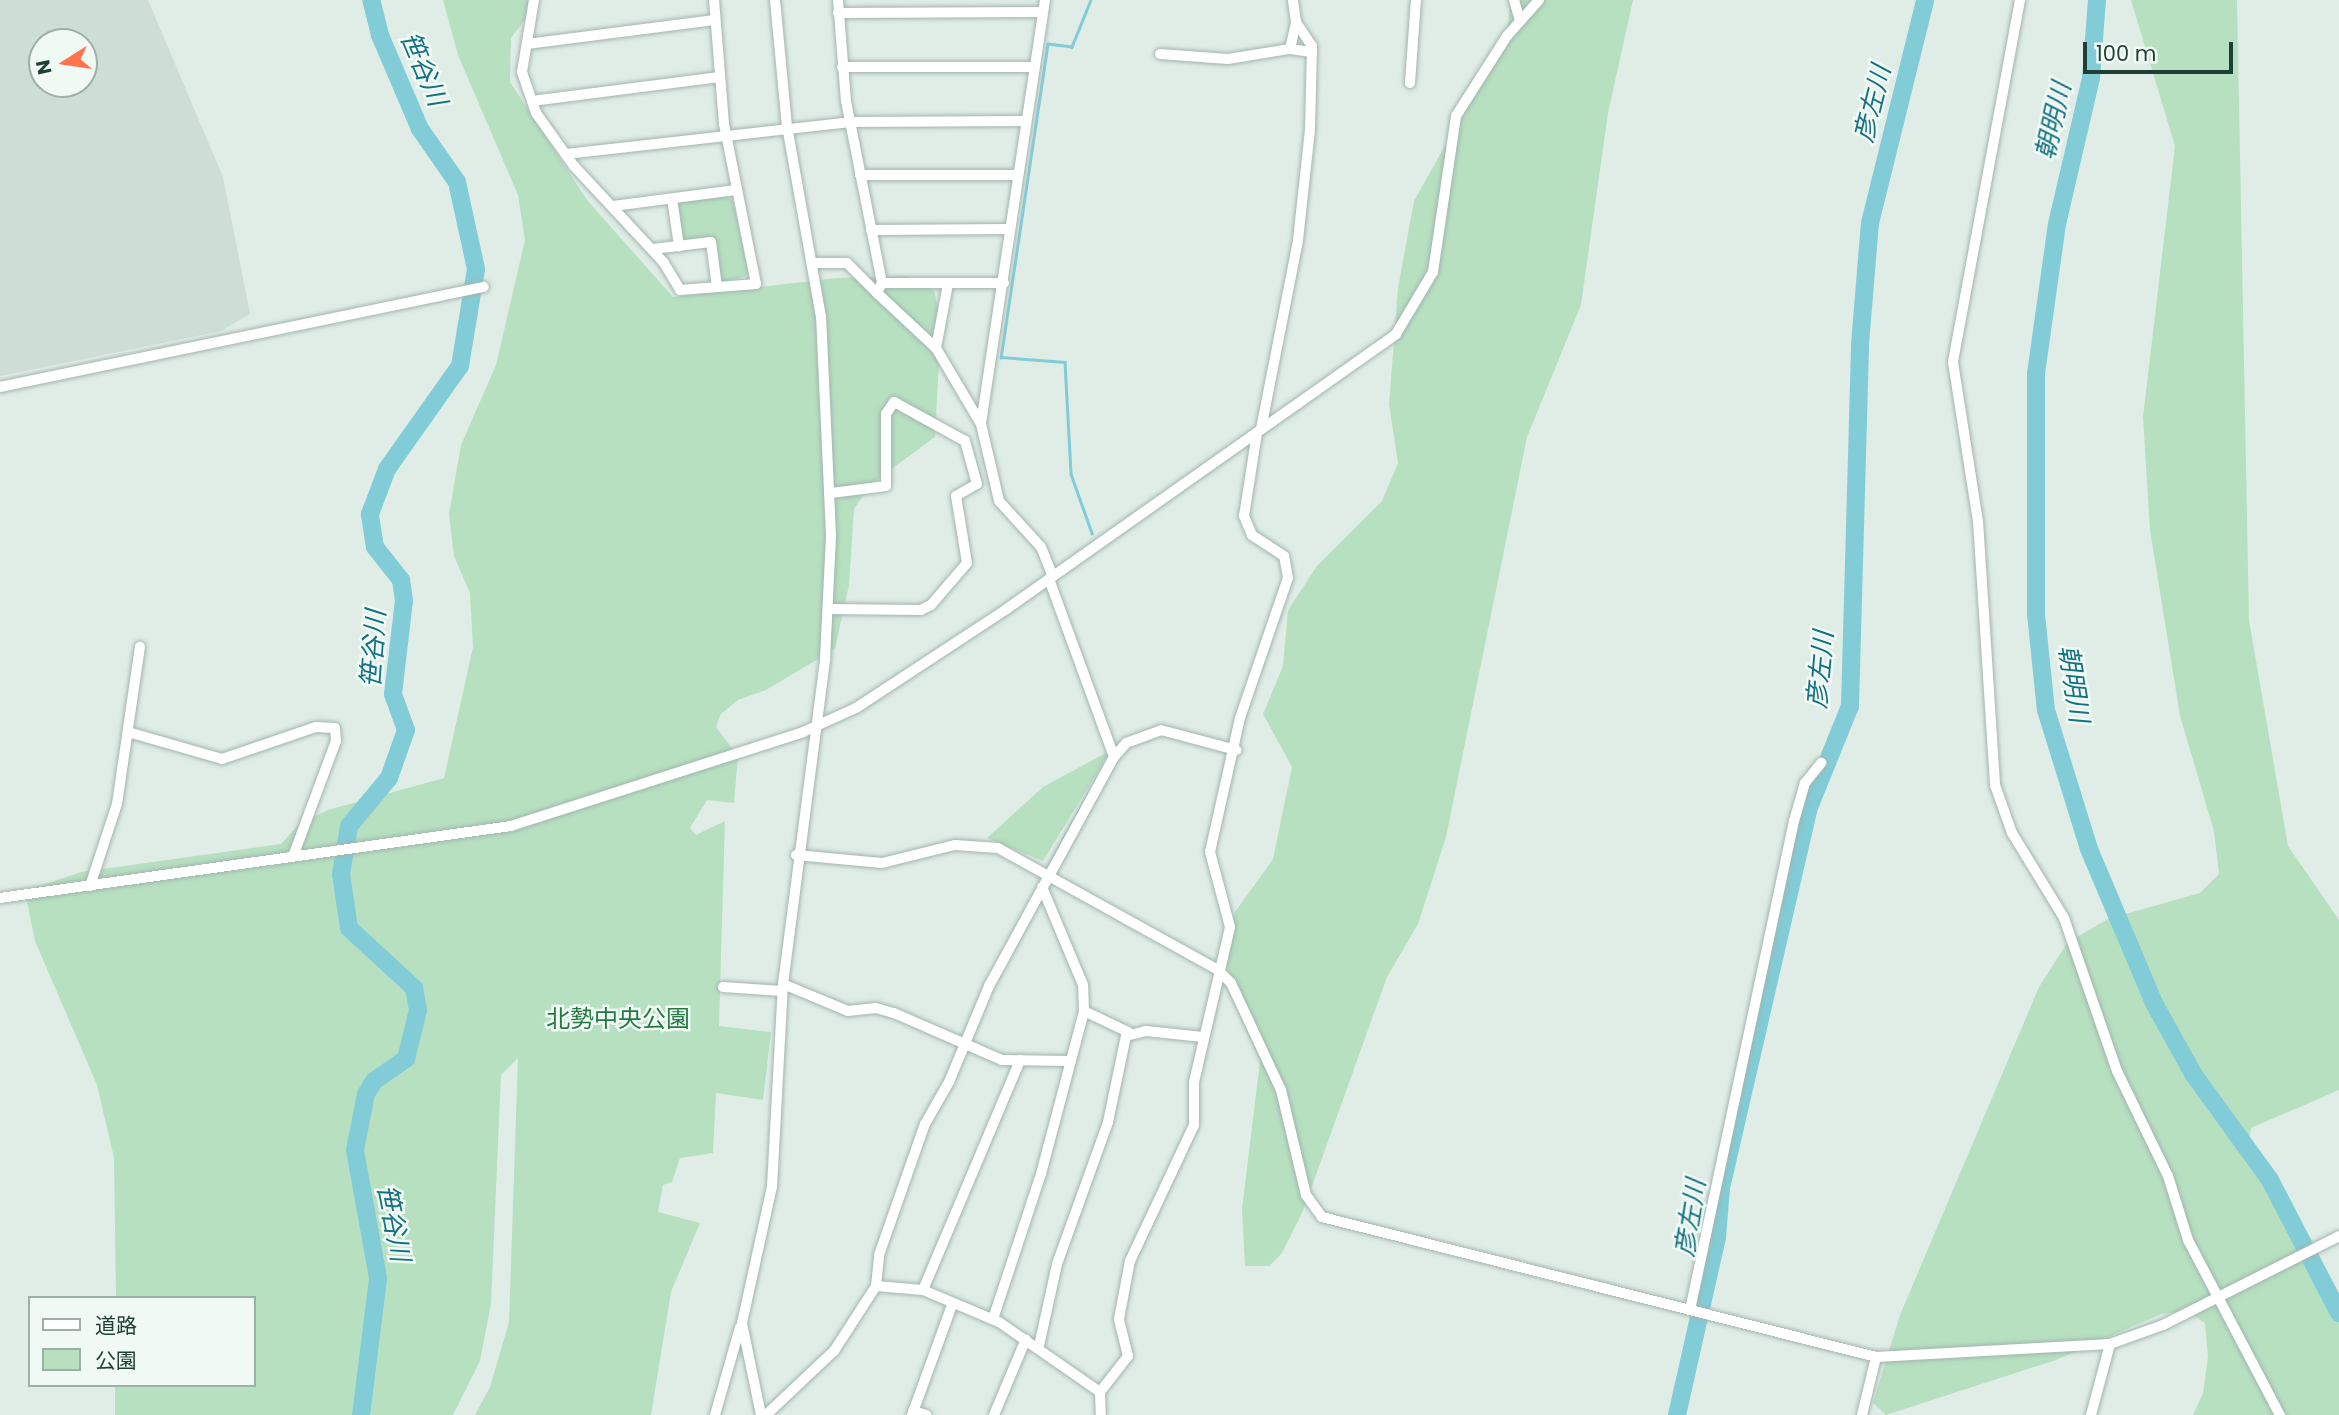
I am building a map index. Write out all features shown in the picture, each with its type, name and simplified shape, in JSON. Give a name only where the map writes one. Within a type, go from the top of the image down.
[{"type":"street","points":[[534,0],[522,72],[532,101],[566,154],[653,249],[680,290],[756,284],[726,134],[714,0]]},
{"type":"street","points":[[715,1415],[741,1323],[772,1187],[783,987],[796,855],[829,609],[831,493],[814,263],[787,127],[775,0]]},
{"type":"street","points":[[838,0],[849,122],[871,230],[879,288]]},
{"type":"street","points":[[981,424],[1045,0]]},
{"type":"street","points":[[1290,49],[1296,22],[1293,0]]},
{"type":"street","points":[[1409,82],[1416,0]]},
{"type":"street","points":[[1514,0],[1520,21]]},
{"type":"street","points":[[0,898],[294,854],[511,826],[815,726],[856,708],[1051,577],[1385,345],[1408,321],[1433,272],[1456,116],[1520,21],[1539,0]]},
{"type":"street","points":[[2021,0],[1953,362],[1978,521],[1994,785],[2012,833],[2064,918],[2117,1071],[2168,1175],[2188,1240],[2280,1415]]},
{"type":"street","points":[[838,13],[1043,12]]},
{"type":"street","points":[[527,44],[714,20]]},
{"type":"street","points":[[1101,1415],[1100,1392],[1128,1356],[1119,1324],[1126,1274],[1151,1207],[1193,1130],[1203,1037],[1229,919],[1210,852],[1236,750],[1240,718],[1288,578],[1284,556],[1252,535],[1244,516],[1298,240],[1312,52],[1296,22]]},
{"type":"street","points":[[1160,54],[1228,59],[1290,49],[1312,52]]},
{"type":"street","points":[[842,67],[1035,67]]},
{"type":"street","points":[[532,101],[719,77]]},
{"type":"street","points":[[566,154],[849,122],[1026,121]]},
{"type":"street","points":[[860,175],[1018,175]]},
{"type":"street","points":[[613,206],[736,190]]},
{"type":"street","points":[[672,199],[679,246]]},
{"type":"street","points":[[871,230],[1010,229]]},
{"type":"street","points":[[653,249],[711,242],[717,288]]},
{"type":"street","points":[[814,263],[847,263],[879,288],[936,348],[981,424],[999,501],[1041,547],[1114,757]]},
{"type":"street","points":[[879,288],[1004,283]]},
{"type":"street","points":[[936,348],[948,284]]},
{"type":"street","points":[[0,387],[484,287]]},
{"type":"street","points":[[829,609],[928,608],[967,564],[956,496],[977,484],[965,441],[894,401],[886,414],[886,486],[831,493]]},
{"type":"street","points":[[90,886],[117,804],[140,647]]},
{"type":"street","points":[[128,732],[222,759],[316,727],[335,728],[337,741],[294,854]]},
{"type":"street","points":[[741,1323],[763,1415],[834,1351],[876,1286],[874,1276],[895,1203],[925,1124],[964,1047],[989,986],[1114,757],[1125,743],[1161,730],[1236,750]]},
{"type":"street","points":[[1691,1310],[1794,821],[1805,783],[1821,763]]},
{"type":"street","points":[[796,855],[882,863],[977,845],[998,848],[1217,970],[1231,983],[1281,1090],[1309,1204],[1322,1217],[1877,1357],[2110,1344],[2219,1297],[2339,1236]]},
{"type":"street","points":[[993,1319],[1041,1174],[1084,1011],[1083,985],[1042,887]]},
{"type":"street","points":[[723,987],[783,987],[848,1011],[876,1008],[894,1013],[964,1047],[1002,1060],[1069,1062]]},
{"type":"street","points":[[1084,1011],[1128,1032],[1203,1037]]},
{"type":"street","points":[[1039,1346],[1057,1265],[1108,1122],[1128,1032]]},
{"type":"street","points":[[923,1290],[1020,1060]]},
{"type":"street","points":[[876,1286],[923,1290],[993,1319],[1039,1346],[1100,1392]]},
{"type":"street","points":[[926,1415],[913,1413],[952,1304]]},
{"type":"street","points":[[994,1415],[1026,1339]]},
{"type":"street","points":[[2091,1415],[2110,1344]]},
{"type":"street","points":[[1862,1415],[1877,1357]]},
{"type":"shaded area","points":[[0,0],[148,0],[223,177],[250,314],[221,331],[0,376]]},
{"type":"green space","name":"北勢中央公園","points":[[443,0],[539,0],[511,38],[510,82],[587,200],[673,297],[837,278],[905,276],[934,290],[941,322],[935,437],[871,484],[854,509],[849,585],[835,649],[766,690],[738,700],[721,714],[716,727],[738,756],[734,803],[707,800],[690,828],[696,835],[725,821],[719,1026],[771,1032],[763,1100],[716,1093],[713,1153],[680,1158],[672,1182],[663,1185],[658,1212],[700,1223],[671,1292],[651,1415],[475,1415],[490,1387],[509,1322],[518,1058],[501,1075],[491,1304],[480,1361],[453,1415],[115,1415],[115,1387],[256,1387],[256,1296],[116,1296],[114,1158],[97,1085],[35,941],[25,891],[81,872],[281,844],[300,823],[328,810],[444,778],[473,647],[470,593],[454,556],[449,514],[461,445],[496,365],[525,240],[518,195],[458,55]]},
{"type":"green space","points":[[1510,0],[1633,0],[1608,113],[1581,305],[1527,437],[1446,837],[1418,924],[1387,977],[1303,1211],[1282,1253],[1269,1266],[1245,1266],[1242,1209],[1260,1061],[1236,1007],[1227,963],[1235,912],[1273,859],[1292,767],[1263,714],[1283,666],[1288,610],[1317,566],[1382,501],[1398,463],[1389,404],[1398,288],[1414,201],[1488,69],[1508,24]]},
{"type":"green space","points":[[2131,0],[2237,0],[2249,620],[2288,846],[2339,920],[2339,1090],[2251,1128],[2248,1147],[2269,1195],[2292,1225],[2339,1314],[2339,1415],[2193,1415],[2203,1393],[2208,1357],[2205,1323],[2187,1311],[2161,1314],[2056,1360],[1886,1415],[1873,1403],[1900,1315],[2039,987],[2067,943],[2108,919],[2200,893],[2219,874],[2214,831],[2180,716],[2150,530],[2143,417],[2175,146]]},
{"type":"green space","points":[[726,196],[733,201],[749,275],[720,283],[714,239],[683,243],[675,203]]},
{"type":"green space","points":[[1111,750],[1043,861],[987,838],[1043,787]]},
{"type":"waterway","name":"笹谷川","points":[[361,1415],[378,1278],[355,1150],[366,1094],[374,1081],[406,1059],[418,1010],[414,988],[349,928],[341,874],[349,826],[389,778],[406,730],[393,694],[404,601],[401,580],[375,547],[370,514],[387,469],[460,366],[476,269],[457,182],[420,129],[380,35],[371,0]]},
{"type":"waterway","points":[[1091,0],[1072,47],[1048,44],[1001,357],[1065,362],[1071,474],[1092,533]]},
{"type":"waterway","name":"彦左川","points":[[1677,1415],[1717,1237],[1721,1188],[1808,810],[1850,706],[1860,344],[1870,223],[1925,0]]},
{"type":"waterway","name":"朝明川","points":[[2097,0],[2091,78],[2057,224],[2036,374],[2036,614],[2046,710],[2089,849],[2155,1005],[2194,1075],[2270,1180],[2339,1313]]},
{"type":"waterway","points":[[1049,865],[1103,767]]}]
